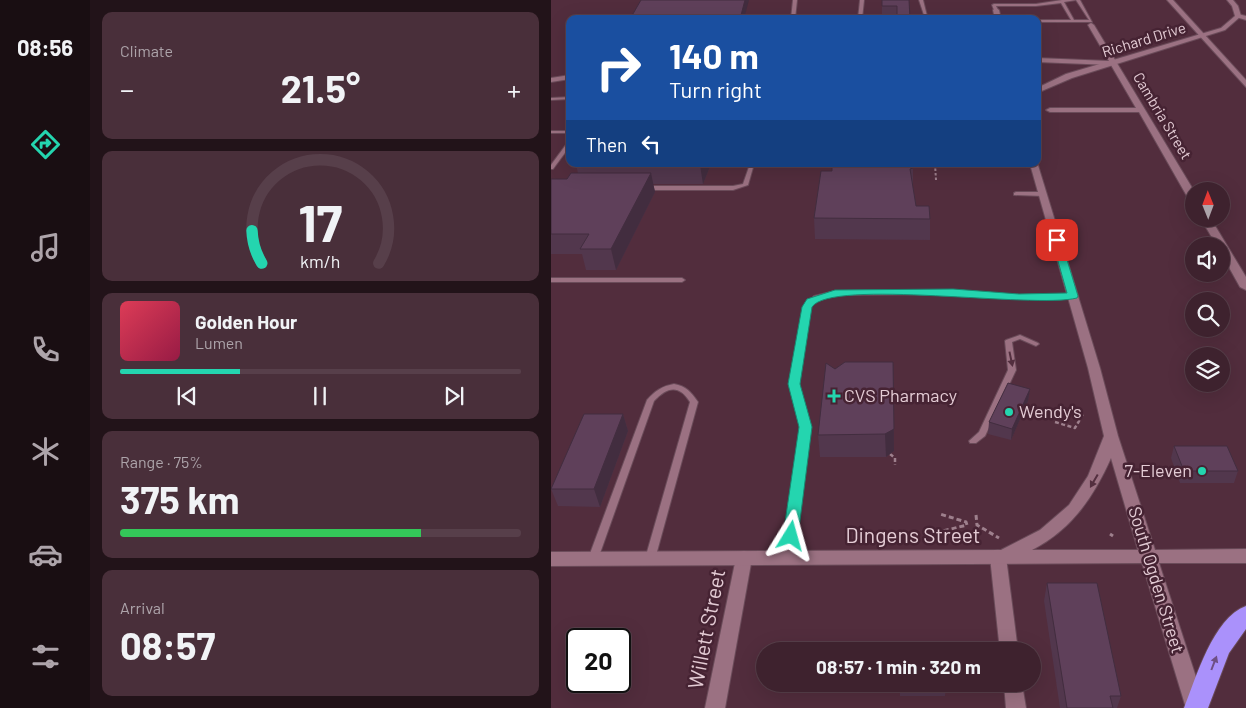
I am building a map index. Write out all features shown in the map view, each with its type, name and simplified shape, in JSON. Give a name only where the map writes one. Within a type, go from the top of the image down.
[{"type":"highway","points":[[1196,708],[1220,647],[1236,624],[1246,616]]},
{"type":"street","points":[[1170,0],[1246,85]]},
{"type":"street","points":[[1230,0],[1235,6],[1237,16],[1246,18]]},
{"type":"street","points":[[995,7],[997,15]]},
{"type":"street","name":"Richard Drive","points":[[1041,89],[1069,76],[1203,36],[1227,27],[1237,16]]},
{"type":"street","name":"Cambria Street","points":[[1091,25],[1185,185]]},
{"type":"street","points":[[1041,60],[1113,63]]},
{"type":"street","points":[[551,79],[566,77]]},
{"type":"street","points":[[1050,110],[1140,110]]},
{"type":"street","name":"South Ogden Street","points":[[1035,167],[1073,296],[1111,436],[1196,708]]},
{"type":"street","points":[[1211,228],[1246,287]]},
{"type":"street","points":[[1008,642],[999,557],[1030,545],[1048,535],[1082,501],[1100,471],[1111,436]]},
{"type":"street","name":"Dingens Street","points":[[551,559],[1246,556]]},
{"type":"street","name":"Willett Street","points":[[715,708],[744,558]]},
{"type":"street","points":[[1014,692],[1016,708]]},
{"type":"lane","points":[[793,15],[795,0]]},
{"type":"lane","points":[[860,15],[862,0]]},
{"type":"lane","points":[[921,0],[925,15]]},
{"type":"lane","points":[[995,7],[1036,5],[1075,0]]},
{"type":"lane","points":[[1041,21],[1091,21],[1079,0]]},
{"type":"lane","points":[[1062,2],[1073,21]]},
{"type":"lane","points":[[551,99],[566,98]]},
{"type":"lane","points":[[551,132],[566,132]]},
{"type":"lane","points":[[551,168],[566,148]]},
{"type":"lane","points":[[637,188],[733,188],[745,185],[751,167]]},
{"type":"lane","points":[[1016,194],[1043,194]]},
{"type":"lane","points":[[551,280],[682,280]]},
{"type":"lane","points":[[788,558],[805,427],[794,384],[807,307],[811,301],[835,293],[953,292],[1019,297],[1073,296]]},
{"type":"lane","points":[[973,441],[981,434],[1012,370],[1008,340],[1016,337],[1024,338],[1035,344]]},
{"type":"lane","points":[[593,559],[651,400],[665,389],[683,388],[688,391],[694,402],[650,558]]},
{"type":"path","points":[[935,167],[936,180]]},
{"type":"path","points":[[1055,422],[1075,428],[1083,414]]},
{"type":"path","points":[[890,454],[895,458],[895,465]]},
{"type":"path","points":[[939,535],[939,532],[967,525],[967,522],[940,514]]},
{"type":"path","points":[[976,515],[977,525],[999,538]]},
{"type":"building","points":[[641,0],[745,0],[741,15],[632,15]]},
{"type":"building","points":[[882,0],[909,0],[910,15],[897,15],[897,6],[882,6]]},
{"type":"building","points":[[832,167],[913,167],[910,169],[916,206],[929,206],[930,219],[814,218],[821,171],[832,171]]},
{"type":"building","points":[[571,173],[651,173],[611,249],[580,249],[589,234],[551,234],[551,179],[567,179]]},
{"type":"building","name":"CVS Pharmacy","points":[[845,362],[893,362],[894,429],[885,434],[818,435],[826,363],[835,369]]},
{"type":"building","name":"Wendy's","points":[[1008,383],[1030,389],[1012,429],[989,422]]},
{"type":"building","points":[[584,414],[623,414],[594,489],[551,489]]},
{"type":"building","points":[[1174,446],[1227,446],[1238,471],[1184,471]]},
{"type":"building","points":[[1047,583],[1097,583],[1121,696],[1110,696],[1113,708],[1067,708]]},
{"type":"place","name":"CVS Pharmacy","points":[[834,396]]},
{"type":"place","name":"Wendy's","points":[[1009,412]]},
{"type":"place","name":"7-Eleven","points":[[1202,471]]},
{"type":"route","points":[[791,536],[805,427],[794,384],[807,307],[811,301],[816,297],[835,293],[953,292],[1019,297],[1073,296],[1057,240]]}]
